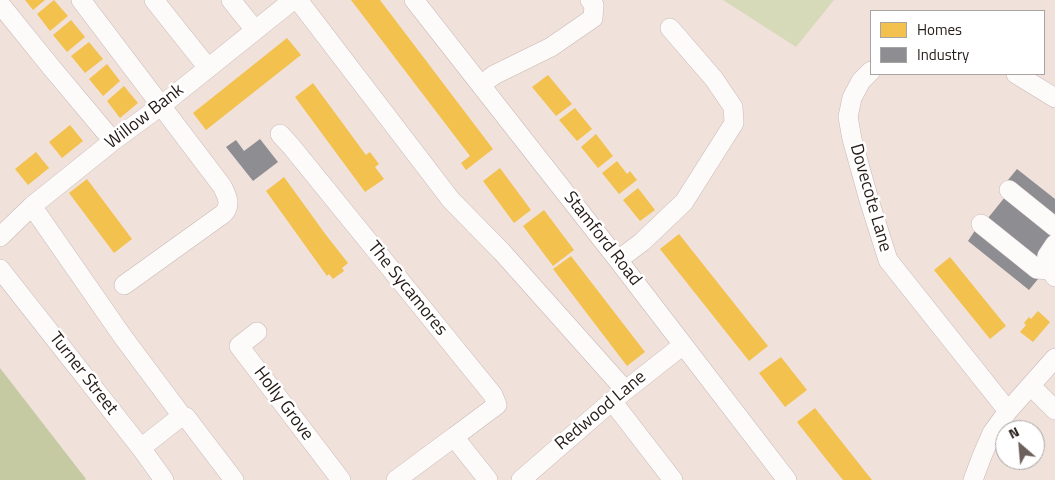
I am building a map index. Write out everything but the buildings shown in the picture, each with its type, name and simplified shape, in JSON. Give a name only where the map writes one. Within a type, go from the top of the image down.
[{"type":"street","points":[[81,0],[162,105],[222,186],[228,198],[228,208],[226,211],[124,285]]},
{"type":"street","points":[[154,0],[208,68]]},
{"type":"street","points":[[231,0],[255,30]]},
{"type":"street","name":"Willow Bank","points":[[0,237],[32,206],[293,0]]},
{"type":"street","points":[[298,0],[451,200],[502,252],[618,395],[674,480]]},
{"type":"street","name":"Stamford Road","points":[[414,0],[618,260],[787,480]]},
{"type":"street","points":[[481,86],[494,75],[551,47],[593,18],[594,5],[590,0]]},
{"type":"street","points":[[0,4],[113,142]]},
{"type":"street","points":[[618,260],[642,242],[684,202],[734,123],[733,107],[714,78],[670,28]]},
{"type":"street","name":"Dovecote Lane","points":[[870,72],[861,81],[852,98],[848,117],[868,200],[888,260],[1008,411]]},
{"type":"street","points":[[1018,75],[1055,98]]},
{"type":"street","name":"The Sycamores","points":[[280,134],[493,395],[496,404],[454,437]]},
{"type":"street","points":[[1009,190],[1055,227]]},
{"type":"street","points":[[32,206],[123,338],[182,416],[186,417],[234,480]]},
{"type":"street","points":[[981,224],[1038,269],[1052,274]]},
{"type":"street","points":[[1052,274],[1047,256],[1055,244]]},
{"type":"street","name":"Turner Street","points":[[0,269],[164,480]]},
{"type":"street","name":"Holly Grove","points":[[257,332],[239,346],[341,480]]},
{"type":"street","name":"Redwood Lane","points":[[521,480],[618,395],[683,345]]},
{"type":"street","points":[[973,480],[992,433],[1008,411],[1055,358]]},
{"type":"street","points":[[1031,386],[1055,410]]},
{"type":"street","points":[[141,448],[182,416]]},
{"type":"street","points":[[396,480],[454,437],[488,480]]},
{"type":"green space","points":[[723,0],[834,0],[796,47]]},
{"type":"green space","points":[[0,368],[86,479],[85,480],[0,480]]}]
